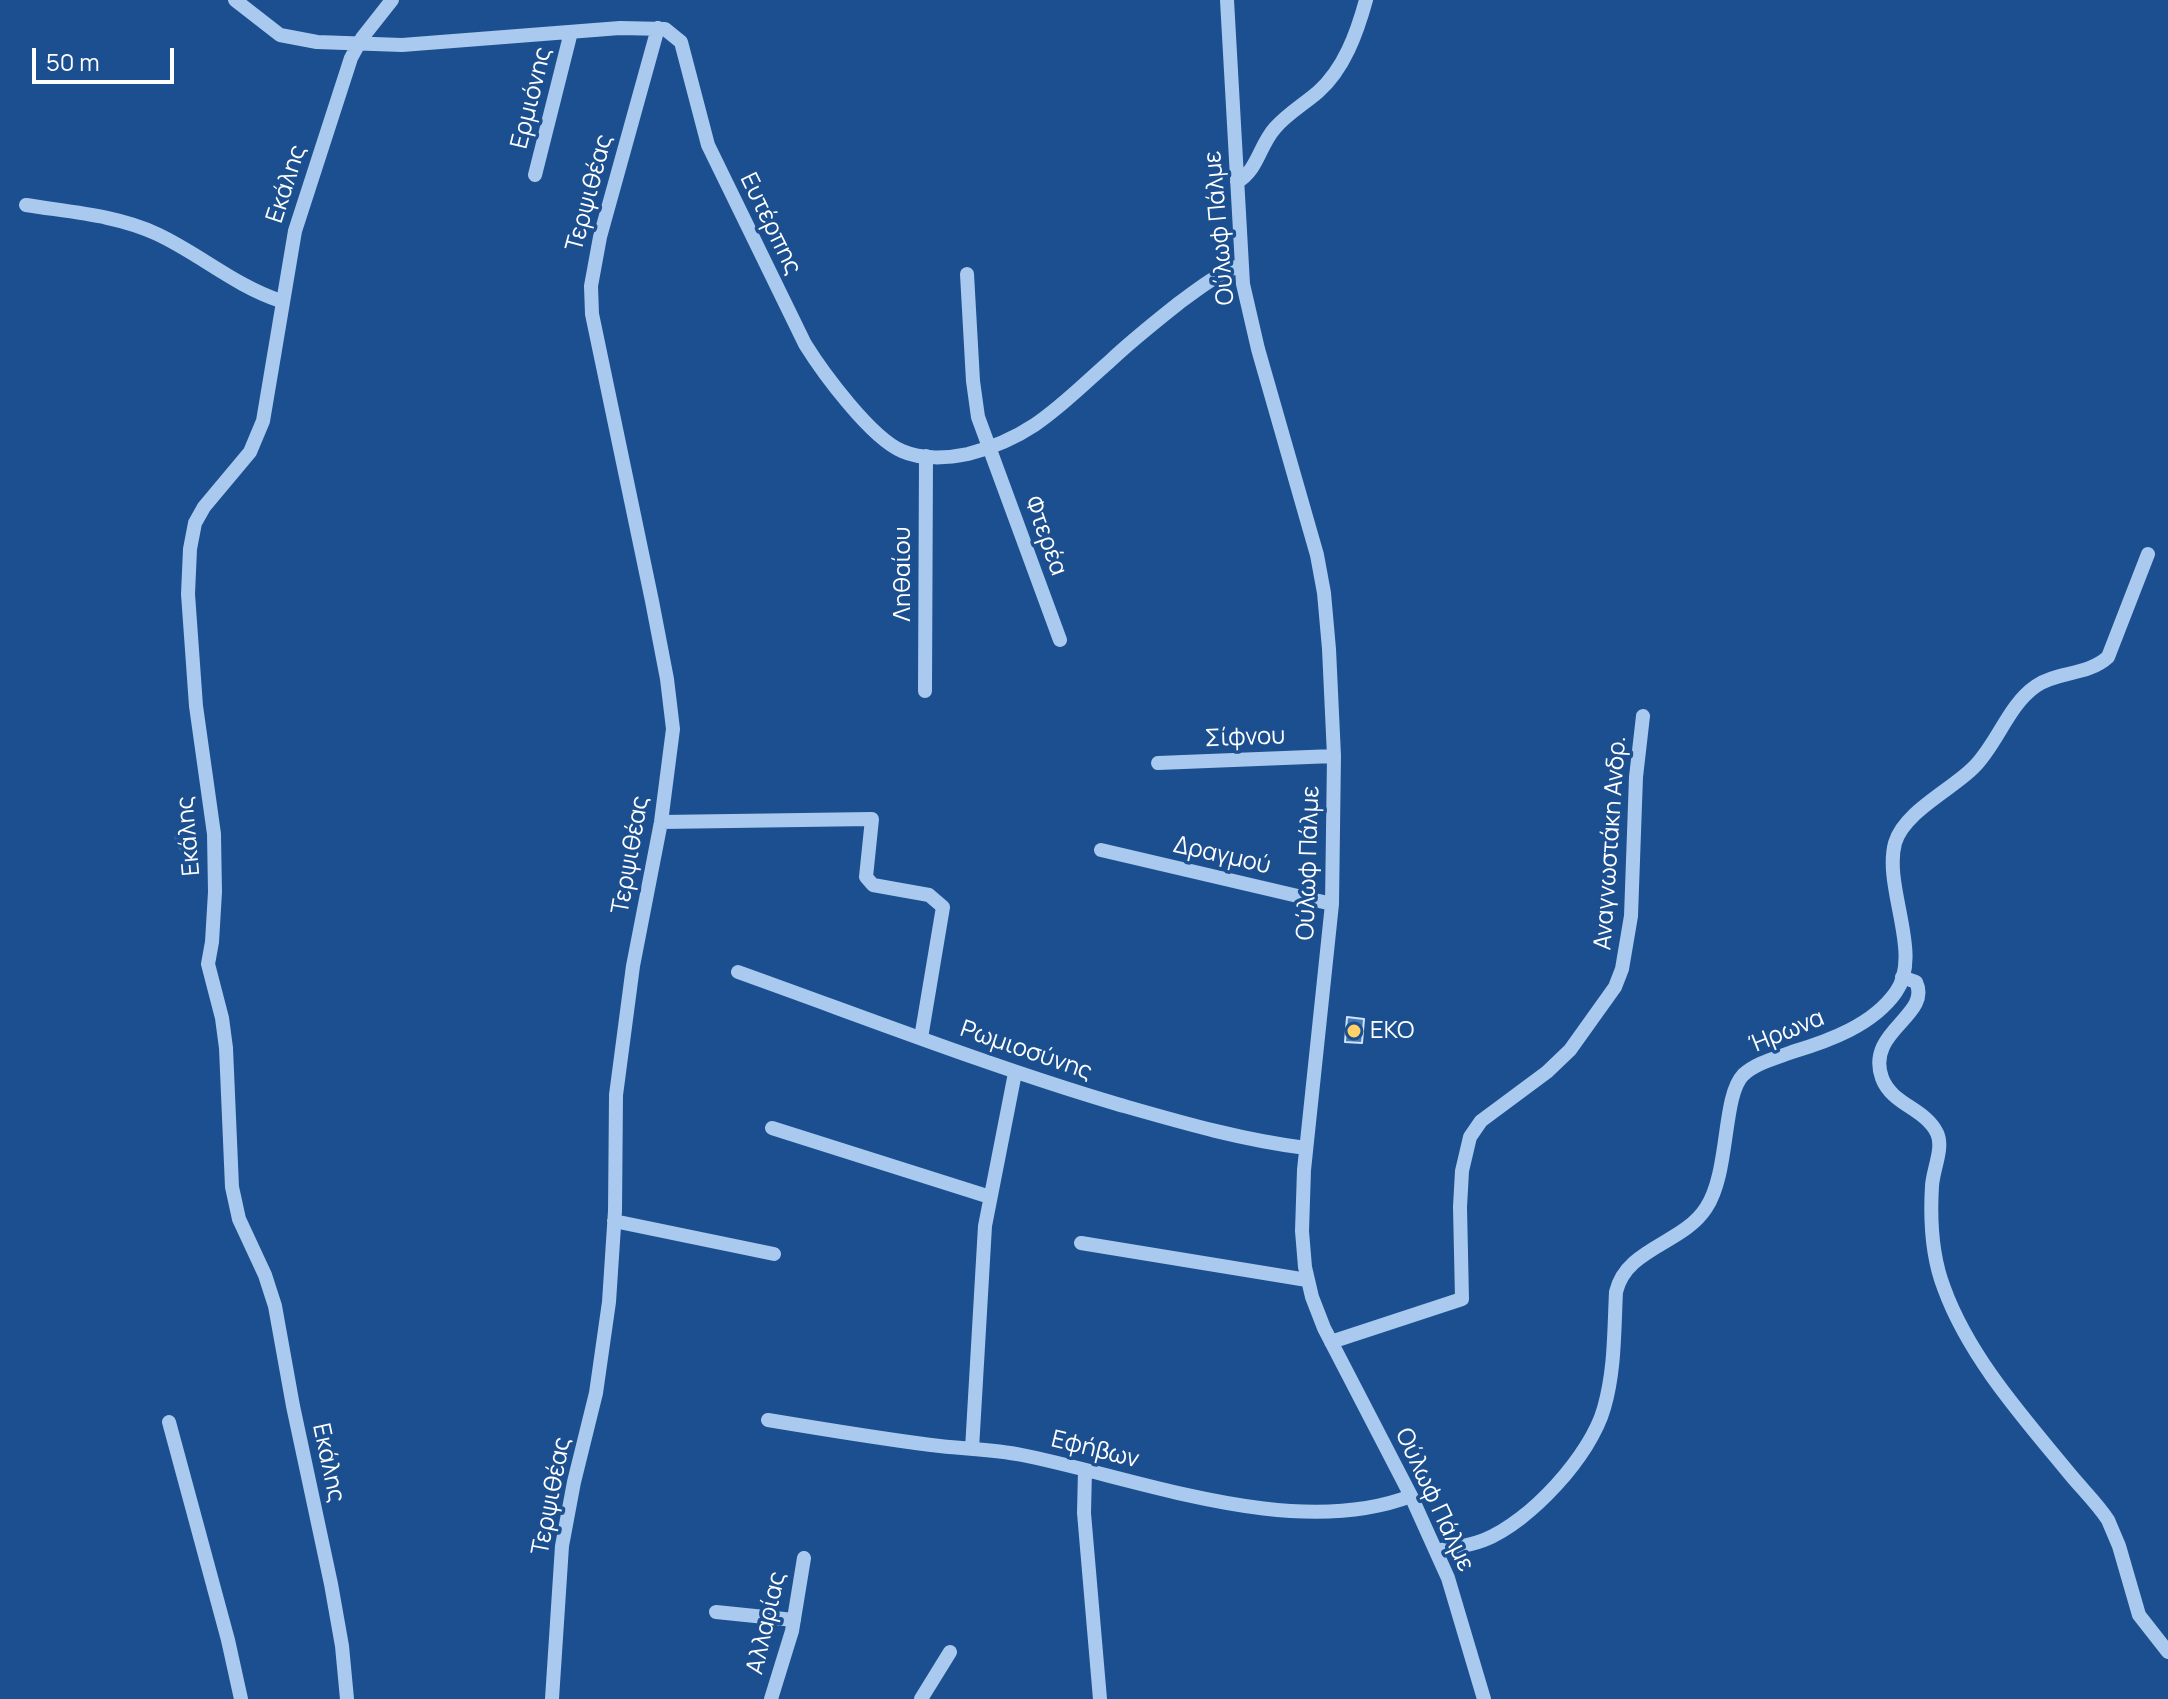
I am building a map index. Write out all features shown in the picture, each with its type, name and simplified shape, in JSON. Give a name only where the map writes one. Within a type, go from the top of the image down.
[{"type":"street","points":[[235,0],[282,37],[317,42],[402,45],[658,28]]},
{"type":"street","name":"Εκάλης","points":[[347,1699],[331,1584],[275,1306],[265,1275],[239,1219],[232,1187],[226,1048],[208,964],[215,892],[214,834],[196,706],[188,594],[190,549],[195,523],[204,507],[250,452],[263,421],[281,301],[299,215],[357,44],[392,0]]},
{"type":"street","name":"Ούλωφ Πάλμε","points":[[1227,0],[1241,265],[1258,349],[1317,555],[1328,636],[1334,756],[1332,904],[1306,1148],[1302,1231],[1307,1280],[1315,1308],[1331,1342],[1436,1551],[1453,1593],[1484,1699]]},
{"type":"street","points":[[1237,182],[1250,172],[1275,127],[1317,93],[1334,74],[1351,45],[1366,0]]},
{"type":"street","name":"Τερψιθέας","points":[[552,1699],[562,1546],[601,1364],[614,1221],[616,1095],[633,966],[661,822],[673,729],[667,679],[592,314],[594,265],[658,28]]},
{"type":"street","name":"Ευτέρπης","points":[[658,28],[674,35],[684,48],[708,145],[805,344],[838,390],[882,436],[900,450],[926,456],[952,456],[989,448],[1011,439],[1051,415],[1169,310],[1213,277],[1241,265]]},
{"type":"street","name":"Ερμιόνης","points":[[535,175],[571,32]]},
{"type":"street","points":[[26,205],[90,215],[143,228],[175,243],[254,291],[281,301]]},
{"type":"street","name":"Φτερέα","points":[[967,274],[975,400],[989,448],[1060,640]]},
{"type":"street","name":"Ληθαίου","points":[[925,691],[926,456]]},
{"type":"street","points":[[2148,554],[2108,657],[2096,667],[2051,679],[2032,688],[1974,767],[1924,808],[1899,835],[1893,863],[1903,940],[1902,977],[1916,982],[1919,997],[1886,1040],[1881,1053],[1880,1071],[1892,1094],[1928,1121],[1938,1136],[1940,1144],[1933,1176],[1932,1205],[1936,1260],[1943,1287],[1964,1331],[1984,1364],[2108,1520],[2139,1615],[2168,1652]]},
{"type":"street","name":"Αναγνωστάκη Ανδρ.","points":[[1331,1342],[1462,1299],[1462,1171],[1474,1128],[1547,1072],[1570,1050],[1615,987],[1622,969],[1631,916],[1636,777],[1643,716]]},
{"type":"street","name":"Σίφνου","points":[[1158,763],[1334,756]]},
{"type":"street","points":[[661,822],[872,819],[866,877],[873,885],[929,895],[943,907],[921,1038]]},
{"type":"street","name":"Δραγμού","points":[[1101,850],[1332,904]]},
{"type":"street","name":"Ρωμιοσύνης","points":[[738,972],[1015,1073],[1212,1132],[1306,1148]]},
{"type":"street","name":"Ήρωνα","points":[[1436,1551],[1486,1539],[1508,1527],[1557,1483],[1586,1448],[1597,1429],[1610,1384],[1618,1282],[1624,1271],[1639,1259],[1696,1221],[1710,1202],[1722,1167],[1732,1101],[1739,1079],[1762,1063],[1855,1027],[1887,1003],[1897,991],[1902,977]]},
{"type":"street","points":[[972,1449],[985,1226],[1015,1073]]},
{"type":"street","points":[[772,1128],[990,1197]]},
{"type":"street","points":[[614,1221],[774,1254]]},
{"type":"street","points":[[1081,1243],[1307,1280]]},
{"type":"street","name":"Εφήβων","points":[[768,1420],[1020,1455],[1203,1498],[1298,1510],[1353,1509],[1388,1504],[1411,1496]]},
{"type":"street","points":[[169,1422],[241,1699]]},
{"type":"street","points":[[1085,1470],[1084,1513],[1100,1699]]},
{"type":"street","name":"Αλλαρίας","points":[[771,1699],[794,1620],[804,1558]]},
{"type":"street","points":[[716,1612],[794,1620]]},
{"type":"street","points":[[921,1699],[950,1652]]},
{"type":"shaded area","points":[[178,831],[187,832],[192,842],[192,863],[176,846],[174,836]]},
{"type":"building","points":[[1347,1017],[1364,1019],[1362,1043],[1345,1042]]},
{"type":"place","name":"EKO","points":[[1354,1031]]}]
